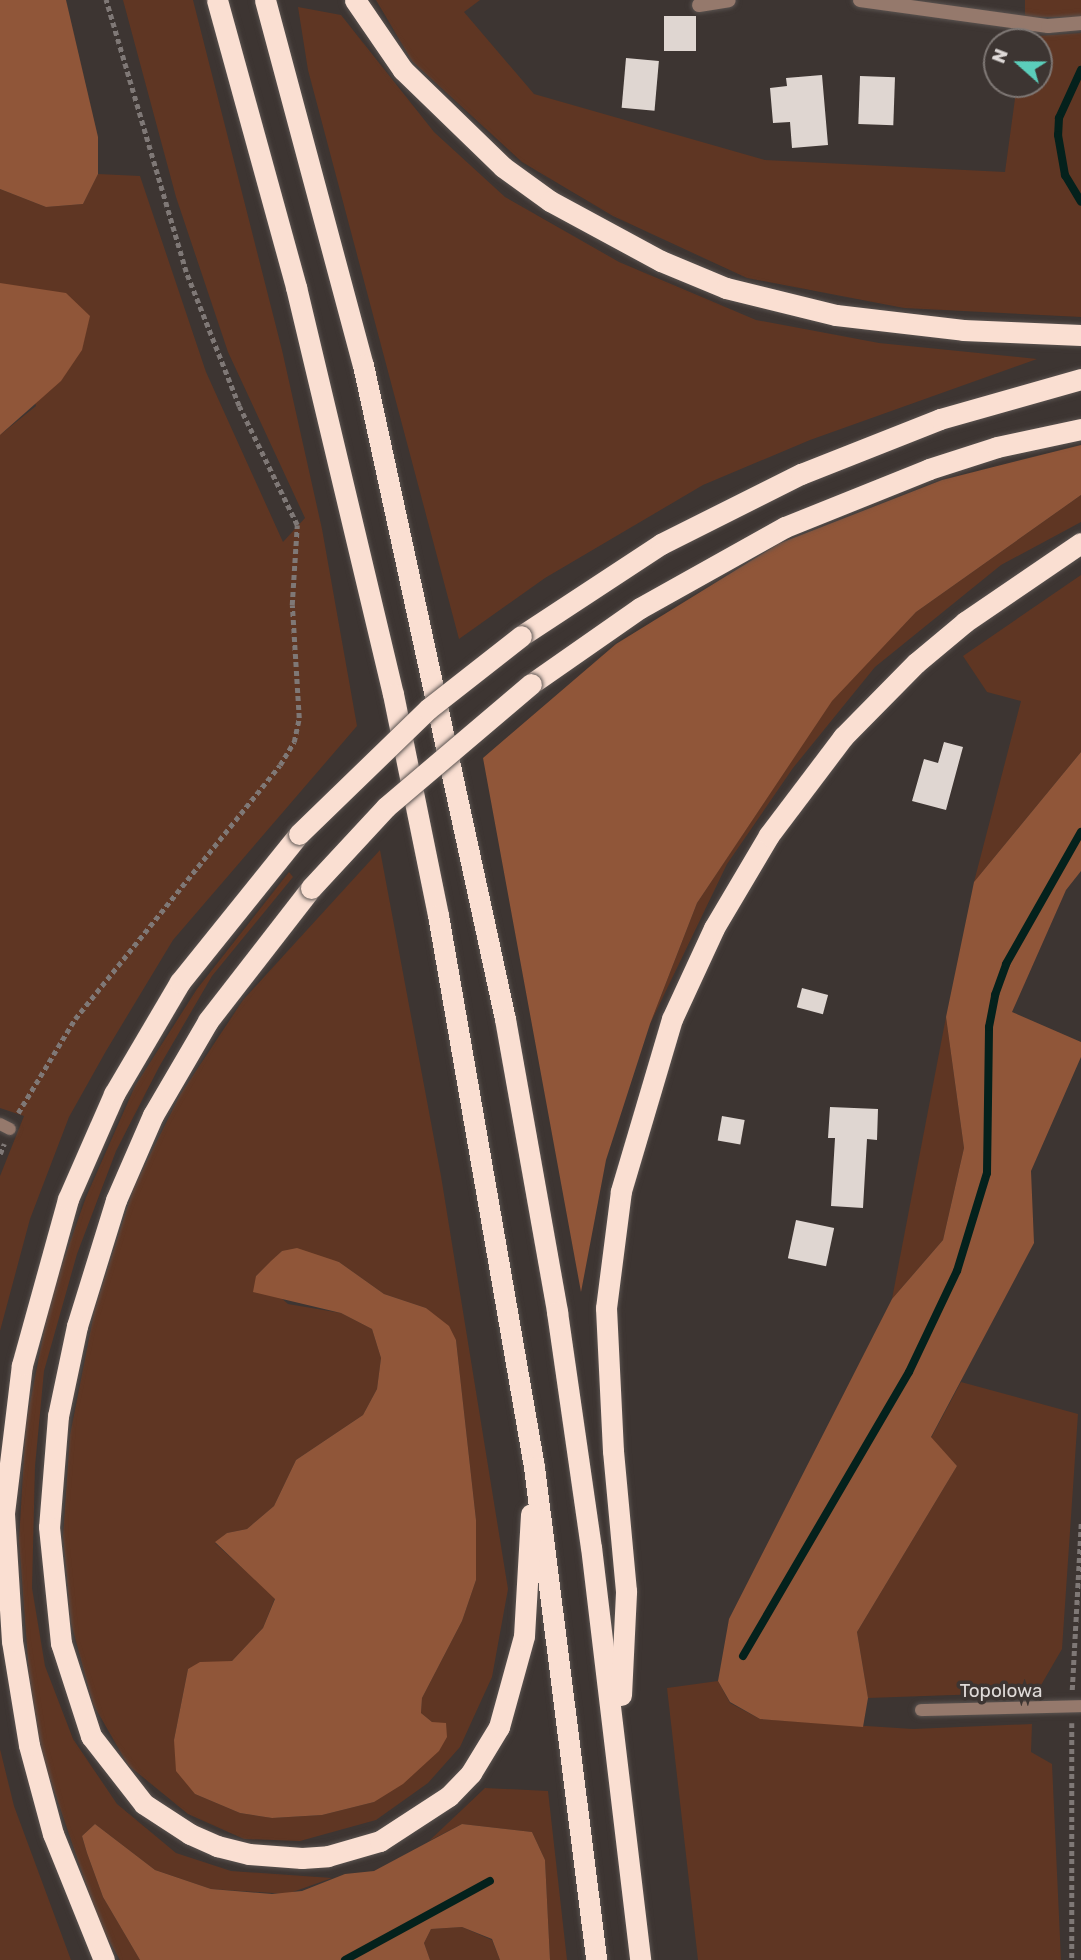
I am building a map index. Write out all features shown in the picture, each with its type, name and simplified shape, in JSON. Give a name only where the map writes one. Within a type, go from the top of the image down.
[{"type":"highway","points":[[217,0],[296,287],[393,694],[480,1140],[534,1467],[596,1960]]},
{"type":"highway","points":[[265,0],[363,365],[480,889],[557,1312],[618,1749],[640,1960]]},
{"type":"highway","points":[[355,0],[403,70],[503,167],[550,201],[661,261],[726,288],[836,315],[963,330],[1081,335]]},
{"type":"highway","points":[[104,1960],[50,1820],[25,1724],[12,1641],[4,1513],[22,1365],[68,1199],[114,1094],[180,982],[299,834],[428,709],[522,636],[661,544],[801,474],[940,419],[1081,379]]},
{"type":"highway","points":[[534,1467],[524,1636],[509,1702],[471,1773],[426,1814],[380,1841],[328,1856],[249,1854],[217,1846],[165,1821],[144,1804],[106,1760],[87,1727],[69,1676],[51,1566],[53,1465],[76,1326],[116,1200],[153,1115],[208,1021],[311,888],[386,807],[531,684],[640,608],[785,527],[929,469],[997,447],[1081,429]]},
{"type":"highway","points":[[618,1749],[626,1591],[612,1451],[606,1308],[621,1191],[672,1019],[714,928],[769,835],[843,737],[916,663],[965,622],[1081,543]]},
{"type":"street","points":[[699,5],[729,0]]},
{"type":"street","points":[[860,0],[1048,26],[1081,23]]},
{"type":"lane","name":"Topolowa","points":[[921,1710],[1076,1708]]},
{"type":"path","points":[[5,1127],[75,1019],[280,765],[294,742],[299,718],[292,605],[297,525],[239,406],[186,272],[106,0]]},
{"type":"path","points":[[1072,1960],[1081,1523]]},
{"type":"shaded area","points":[[0,0],[66,0],[98,137],[98,174],[83,204],[46,207],[0,189]]},
{"type":"shaded area","points":[[123,0],[193,0],[282,350],[322,529],[357,726],[173,940],[106,1051],[69,1117],[30,1219],[0,1331],[0,1176],[24,1116],[0,1108],[0,435],[36,406],[0,283],[0,189],[46,207],[83,204],[98,174],[140,176],[206,372],[283,542],[305,518],[228,352],[176,197]]},
{"type":"shaded area","points":[[376,0],[480,0],[464,12],[534,94],[765,160],[1005,172],[1015,98],[1053,98],[1053,35],[1081,33],[1081,317],[904,308],[747,278],[613,216],[522,162],[412,61]]},
{"type":"shaded area","points":[[1025,0],[1081,0],[1081,17],[1025,17]]},
{"type":"shaded area","points":[[298,7],[341,15],[434,132],[505,197],[619,262],[756,320],[879,343],[1037,359],[810,440],[703,485],[545,578],[459,639],[308,70]]},
{"type":"shaded area","points":[[0,283],[66,293],[90,316],[82,350],[61,381],[0,435]]},
{"type":"shaded area","points":[[1081,445],[1081,495],[916,612],[832,701],[697,903],[650,1024],[606,1160],[581,1292],[483,758],[616,644],[778,544],[942,480]]},
{"type":"shaded area","points":[[1081,495],[1081,522],[1001,565],[875,667],[793,768],[727,864],[650,1024],[697,903],[831,701],[916,612]]},
{"type":"shaded area","points":[[1081,575],[1081,752],[974,882],[1021,701],[987,692],[963,656]]},
{"type":"shaded area","points":[[1081,752],[1081,871],[1066,890],[1012,1012],[1081,1042],[1081,1057],[1031,1171],[1034,1243],[931,1437],[957,1466],[857,1632],[868,1698],[863,1727],[760,1719],[730,1702],[718,1681],[729,1619],[892,1299],[943,1240],[964,1148],[946,1017],[974,882]]},
{"type":"shaded area","points":[[380,850],[441,1176],[508,1589],[492,1677],[460,1747],[428,1783],[376,1820],[300,1841],[244,1839],[188,1814],[128,1765],[93,1704],[71,1623],[63,1536],[70,1435],[95,1308],[134,1187],[180,1095],[243,1000]],"holes":[[[282,1251],[339,1262],[384,1294],[426,1308],[456,1340],[476,1520],[476,1580],[462,1621],[422,1698],[421,1713],[432,1722],[374,1802],[322,1815],[272,1818],[240,1813],[195,1794],[174,1740],[188,1669],[232,1661],[263,1628],[275,1598],[215,1543],[227,1533],[247,1529],[274,1506],[296,1460],[363,1415],[377,1389],[381,1358],[372,1329],[341,1313],[288,1304],[256,1276]]]},
{"type":"shaded area","points":[[289,872],[293,877],[212,976],[159,1067],[116,1151],[77,1254],[44,1371],[35,1466],[32,1588],[45,1666],[73,1739],[117,1804],[176,1853],[231,1871],[332,1878],[287,1894],[211,1889],[155,1870],[95,1824],[82,1836],[87,1853],[103,1897],[140,1960],[120,1960],[100,1925],[42,1755],[29,1674],[19,1540],[26,1423],[51,1296],[86,1197],[135,1086],[197,989]]},
{"type":"shaded area","points":[[946,1017],[964,1148],[943,1240],[892,1299]]},
{"type":"shaded area","points":[[297,1248],[339,1262],[384,1294],[426,1308],[449,1326],[456,1340],[476,1520],[476,1580],[462,1621],[422,1698],[421,1713],[432,1722],[446,1723],[447,1737],[439,1751],[403,1784],[374,1802],[322,1815],[272,1818],[240,1813],[195,1794],[176,1771],[174,1740],[188,1669],[200,1662],[232,1661],[263,1628],[275,1599],[215,1542],[227,1533],[247,1529],[274,1506],[296,1460],[363,1415],[377,1389],[381,1358],[372,1329],[341,1313],[253,1292],[256,1276],[282,1251]]},
{"type":"shaded area","points":[[961,1382],[1078,1414],[1062,1649],[1037,1692],[868,1698],[857,1632],[957,1466],[931,1438]]},
{"type":"shaded area","points":[[718,1681],[730,1703],[760,1719],[913,1729],[1032,1724],[1031,1752],[1052,1764],[1061,1960],[698,1960],[667,1688]]},
{"type":"shaded area","points":[[0,1749],[14,1806],[71,1960],[0,1960]]},
{"type":"shaded area","points":[[485,1788],[548,1791],[567,1960],[550,1960],[545,1860],[532,1832],[462,1824],[429,1841]]},
{"type":"shaded area","points":[[95,1824],[155,1870],[211,1889],[272,1894],[302,1891],[345,1874],[374,1871],[462,1824],[532,1832],[545,1860],[550,1960],[500,1960],[492,1939],[462,1927],[431,1929],[424,1943],[430,1960],[140,1960],[103,1897],[87,1853],[82,1836]]},
{"type":"shaded area","points":[[462,1927],[492,1940],[500,1960],[430,1960],[424,1943],[431,1929]]},
{"type":"building","points":[[664,16],[696,16],[696,51],[664,51]]},
{"type":"building","points":[[626,58],[659,61],[655,111],[622,108]]},
{"type":"building","points":[[822,75],[828,145],[792,148],[790,122],[773,123],[770,88],[787,86],[786,78]]},
{"type":"building","points":[[860,76],[895,77],[893,125],[858,124]]},
{"type":"building","points":[[944,742],[963,747],[946,810],[912,801],[924,759],[938,763]]},
{"type":"building","points":[[802,988],[828,995],[823,1014],[797,1007]]},
{"type":"building","points":[[830,1107],[878,1109],[877,1140],[867,1139],[863,1208],[831,1206],[835,1138],[828,1138]]},
{"type":"building","points":[[722,1116],[745,1120],[740,1145],[718,1141]]},
{"type":"building","points":[[796,1220],[834,1228],[826,1266],[788,1258]]},
{"type":"waterway","points":[[1081,70],[1059,118],[1058,135],[1065,175],[1081,202]]},
{"type":"waterway","points":[[743,1656],[909,1372],[957,1271],[987,1173],[989,1027],[995,995],[1006,964],[1081,832]]},
{"type":"waterway","points":[[345,1960],[490,1881]]}]
